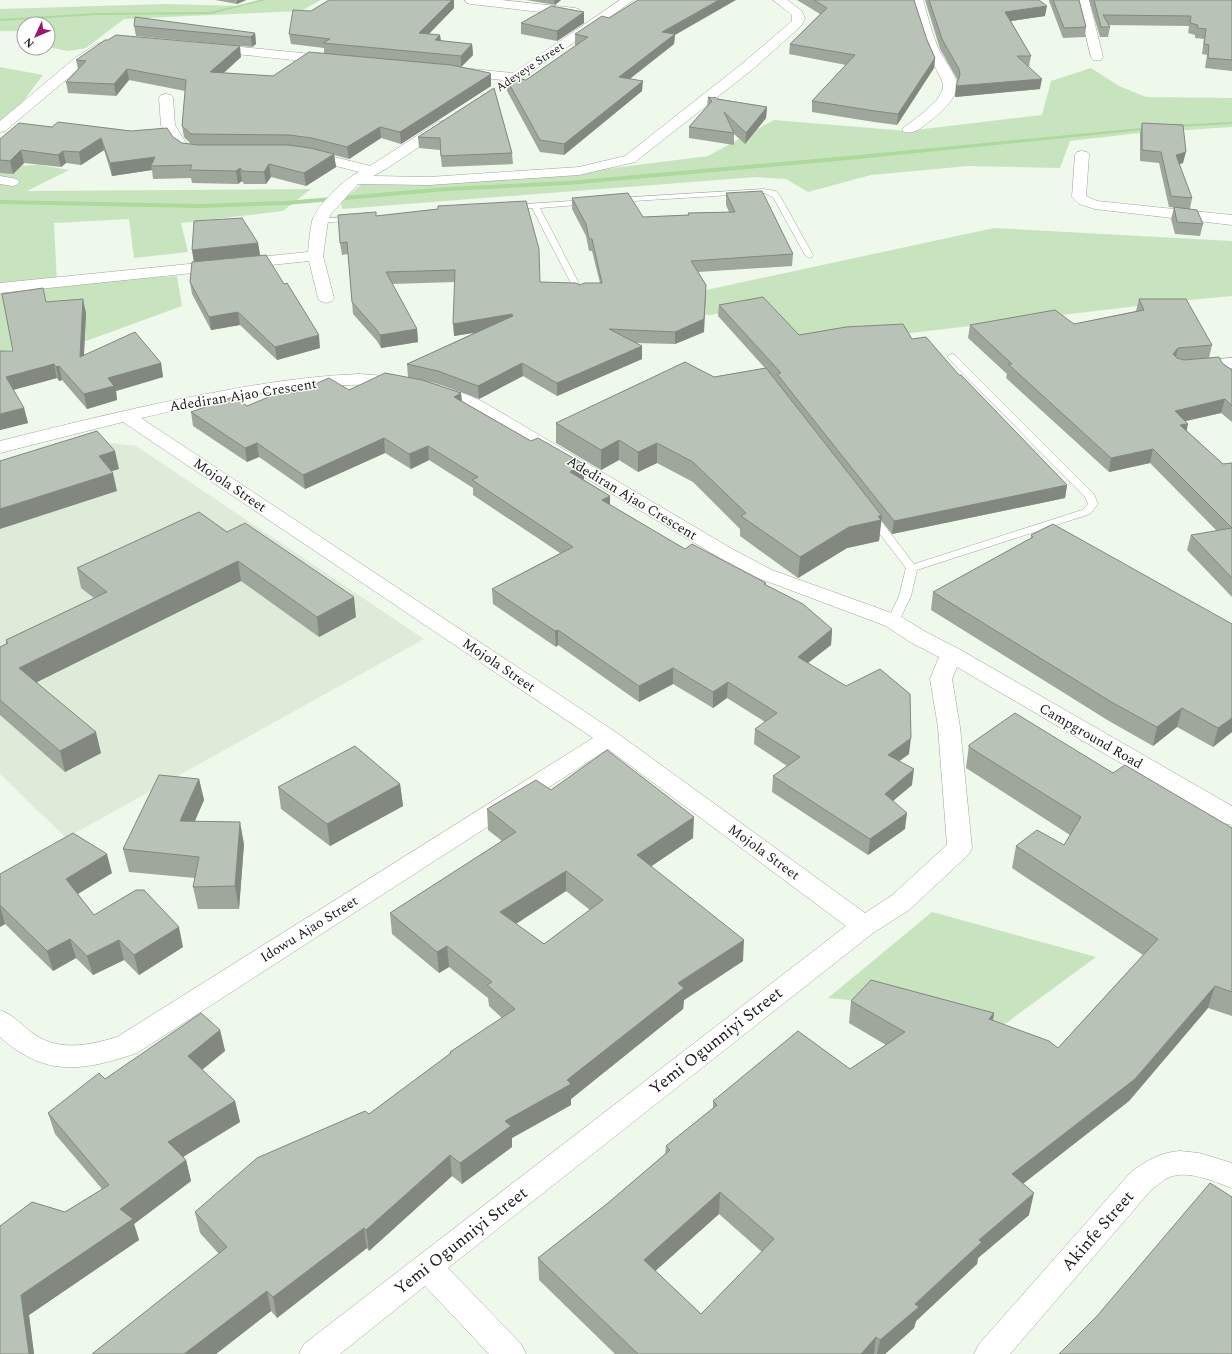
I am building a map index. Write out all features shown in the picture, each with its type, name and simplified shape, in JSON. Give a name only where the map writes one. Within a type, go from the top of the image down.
[{"type":"street","points":[[471,0],[606,16]]},
{"type":"street","name":"Adeyeye Street","points":[[497,89],[628,0]]},
{"type":"street","points":[[353,181],[428,181],[536,174],[579,170],[630,159],[748,66],[797,22],[799,19],[798,14],[779,0]]},
{"type":"street","points":[[909,129],[933,112],[949,92],[950,83],[933,50],[917,0]]},
{"type":"street","points":[[1083,0],[1097,58]]},
{"type":"street","points":[[0,128],[80,61],[108,42],[113,41]]},
{"type":"street","points":[[200,47],[342,61]]},
{"type":"street","points":[[453,71],[516,77]]},
{"type":"street","points":[[166,98],[168,125],[181,146],[194,152],[214,152]]},
{"type":"street","points":[[326,298],[315,256],[322,217],[353,181],[452,119]]},
{"type":"street","points":[[297,153],[313,155],[372,170]]},
{"type":"street","points":[[1082,155],[1079,197],[1084,201],[1094,205],[1232,220]]},
{"type":"street","points":[[0,288],[315,256]]},
{"type":"street","points":[[1181,367],[1232,363]]},
{"type":"street","name":"Adediran Ajao Crescent","points":[[0,447],[170,406],[300,383],[391,380],[439,390],[459,397],[479,407],[727,554],[765,574],[893,621],[918,637],[951,654]]},
{"type":"street","name":"Mojola Street","points":[[126,416],[609,738],[864,926]]},
{"type":"street","name":"Campground Road","points":[[951,654],[1232,817]]},
{"type":"street","name":"Yemi Ogunniyi Street","points":[[315,1354],[864,926],[900,903],[960,848],[949,727],[941,679],[951,654]]},
{"type":"street","name":"Idowu Ajao Street","points":[[0,1021],[22,1040],[44,1053],[72,1057],[101,1053],[127,1045],[609,738]]},
{"type":"street","name":"Akinfe Street","points":[[990,1354],[1141,1181],[1166,1165],[1186,1163],[1220,1170],[1232,1176]]},
{"type":"street","points":[[427,1267],[510,1354]]},
{"type":"lane","points":[[503,208],[764,191],[772,192],[776,196],[809,255]]},
{"type":"lane","points":[[535,206],[580,293]]},
{"type":"lane","points":[[322,217],[360,218]]},
{"type":"lane","points":[[912,568],[1086,512],[1093,504],[1090,496],[952,357]]},
{"type":"lane","points":[[864,506],[912,568]]},
{"type":"lane","points":[[893,621],[905,596],[912,568]]},
{"type":"shaded area","points":[[103,442],[136,446],[424,639],[66,838],[0,774],[0,473]]},
{"type":"green space","points":[[258,0],[321,0],[301,11],[124,19],[86,48],[68,51],[56,49],[56,16],[16,16],[16,31],[0,31],[0,9],[164,4],[244,6]]},
{"type":"green space","points":[[0,67],[43,75],[0,132]]},
{"type":"green space","points":[[1091,68],[1119,86],[1146,97],[1232,98],[1232,127],[1140,133],[1070,141],[1060,168],[969,166],[871,175],[808,192],[786,179],[756,177],[342,209],[341,201],[362,184],[436,185],[574,173],[708,156],[774,120],[907,131],[1042,115],[1051,81]]},
{"type":"green space","points":[[40,165],[69,170],[27,191],[311,189],[283,211],[181,223],[188,252],[134,258],[129,219],[54,223],[57,283],[177,276],[182,306],[86,341],[0,351],[0,166]]},
{"type":"green space","points":[[994,228],[1232,241],[1232,296],[802,346],[762,304],[711,315],[667,314],[660,300]]},
{"type":"green space","points":[[932,912],[1096,957],[990,1035],[868,1002],[828,998]]},
{"type":"building","points":[[329,0],[452,0],[419,33],[440,35],[435,40],[472,44],[461,56],[323,43],[330,39],[289,34],[293,10],[311,11]]},
{"type":"building","points":[[638,0],[719,0],[662,32],[675,34],[619,77],[643,81],[564,144],[540,140],[507,80],[511,77],[526,80],[588,37],[575,34],[602,16],[609,18]]},
{"type":"building","points":[[814,0],[914,0],[927,40],[935,58],[898,114],[812,101],[855,55],[790,44],[827,8]]},
{"type":"building","points":[[929,0],[1039,0],[1047,6],[1005,12],[1031,56],[1017,56],[1042,79],[956,86],[960,75],[959,69],[942,39]]},
{"type":"building","points":[[1053,0],[1079,0],[1086,27],[1064,28]]},
{"type":"building","points":[[1094,0],[1232,0],[1232,60],[1208,58],[1209,45],[1204,44],[1206,29],[1197,28],[1198,25],[1190,23],[1191,16],[1103,15],[1110,27],[1101,27]]},
{"type":"building","points":[[551,6],[584,12],[557,31],[521,23]]},
{"type":"building","points":[[135,17],[255,33],[251,37],[134,26]]},
{"type":"building","points":[[116,35],[240,46],[210,72],[273,76],[309,52],[451,65],[491,74],[400,132],[380,127],[347,147],[312,138],[289,135],[191,134],[182,126],[186,80],[127,69],[114,84],[66,82],[86,61],[76,60],[105,40],[108,40]]},
{"type":"building","points":[[494,88],[512,153],[441,156],[440,138],[418,137]]},
{"type":"building","points":[[708,97],[767,107],[746,133],[724,112],[734,133],[689,127],[712,101]]},
{"type":"building","points":[[58,122],[131,131],[167,128],[173,137],[182,143],[199,145],[288,145],[310,148],[334,154],[304,173],[269,164],[264,172],[242,171],[240,168],[236,171],[190,170],[192,165],[151,166],[155,157],[110,163],[101,138],[79,152],[63,151],[58,155],[21,150],[10,161],[0,160],[0,139],[19,123],[52,127]]},
{"type":"building","points":[[1142,123],[1183,125],[1186,152],[1176,155],[1192,198],[1171,196],[1161,152],[1142,150]]},
{"type":"building","points":[[762,191],[793,254],[691,261],[706,285],[704,319],[675,332],[609,329],[642,346],[557,383],[522,363],[478,386],[438,371],[407,364],[513,316],[512,314],[453,324],[455,270],[386,272],[417,329],[380,335],[352,302],[347,242],[340,243],[338,215],[376,212],[376,216],[438,209],[438,206],[526,201],[539,249],[540,282],[576,283],[580,285],[584,283],[602,283],[592,239],[589,239],[586,224],[572,198],[628,193],[643,217],[689,215],[688,213],[735,212],[726,193]]},
{"type":"building","points":[[1174,207],[1197,210],[1203,224],[1177,222]]},
{"type":"building","points":[[242,218],[258,243],[192,250],[194,221]]},
{"type":"building","points":[[266,255],[284,284],[287,283],[319,335],[275,347],[238,312],[209,317],[190,282],[192,262]]},
{"type":"building","points":[[43,288],[46,302],[83,299],[80,357],[135,332],[161,363],[108,378],[114,386],[84,394],[59,366],[56,367],[54,364],[6,377],[24,408],[0,414],[0,351],[13,351],[2,294]]},
{"type":"building","points":[[763,297],[799,335],[846,327],[903,324],[912,339],[926,337],[959,375],[961,375],[1067,485],[894,521],[777,374],[781,373],[719,305]]},
{"type":"building","points":[[1139,299],[1186,299],[1212,345],[1178,348],[1173,354],[1177,358],[1184,360],[1219,357],[1222,363],[1232,370],[1232,406],[1225,399],[1175,411],[1188,424],[1180,425],[1223,464],[1232,463],[1232,528],[1153,449],[1111,458],[1008,364],[1012,364],[970,325],[1055,310],[1074,324],[1144,310]]},
{"type":"building","points":[[685,362],[714,377],[766,368],[882,516],[878,516],[881,520],[849,527],[800,557],[741,516],[746,513],[693,462],[657,443],[638,452],[619,440],[601,450],[556,423]]},
{"type":"building","points":[[385,373],[422,380],[461,393],[454,397],[531,441],[538,438],[584,464],[570,472],[610,496],[602,500],[685,549],[692,544],[803,604],[832,629],[798,657],[846,686],[880,669],[910,694],[911,738],[888,755],[914,769],[885,794],[907,813],[870,839],[773,776],[800,757],[755,729],[777,713],[728,682],[713,692],[673,668],[639,686],[558,630],[555,631],[492,589],[573,547],[472,480],[478,477],[428,446],[409,454],[384,438],[303,475],[257,443],[245,448],[191,412],[233,397],[247,406],[288,389],[294,393],[329,378],[349,390]]},
{"type":"building","points":[[97,431],[115,451],[99,456],[113,473],[0,509],[0,461]]},
{"type":"building","points":[[199,512],[227,532],[245,523],[354,597],[317,617],[238,561],[19,668],[96,732],[60,751],[0,700],[0,647],[8,643],[6,640],[107,592],[77,568]]},
{"type":"building","points":[[1053,524],[1232,624],[1232,718],[1218,728],[1182,708],[1157,727],[1113,703],[933,592],[1033,537],[1031,535]]},
{"type":"building","points":[[1232,528],[1232,578],[1191,535]]},
{"type":"building","points":[[1015,713],[1113,773],[1125,765],[1232,828],[1232,992],[1215,986],[1135,1079],[1012,1174],[1034,1193],[979,1240],[982,1242],[915,1304],[919,1307],[880,1340],[876,1337],[861,1354],[638,1354],[538,1258],[608,1203],[670,1150],[666,1146],[717,1105],[713,1101],[798,1031],[850,1069],[905,1032],[851,1001],[871,980],[994,1013],[989,1019],[1049,1041],[1058,1048],[1158,939],[1016,846],[1037,830],[1064,845],[1081,817],[969,747],[969,745]],"holes":[[[720,1192],[774,1239],[701,1314],[644,1260]]]},
{"type":"building","points":[[355,746],[400,784],[327,824],[278,787]]},
{"type":"building","points":[[607,750],[694,817],[637,855],[744,940],[678,983],[684,988],[567,1080],[571,1084],[505,1121],[511,1126],[460,1163],[450,1155],[366,1230],[364,1228],[273,1297],[267,1291],[184,1354],[92,1354],[227,1247],[195,1212],[257,1158],[365,1111],[369,1114],[451,1053],[450,1052],[515,1009],[487,985],[492,982],[447,946],[437,952],[390,913],[516,832],[487,809],[536,780],[551,790]],"holes":[[[566,871],[603,900],[544,944],[500,912]]]},
{"type":"building","points":[[159,775],[199,779],[180,821],[240,822],[235,886],[193,887],[199,857],[123,849]]},
{"type":"building","points":[[73,833],[107,854],[66,879],[94,915],[136,890],[144,890],[179,927],[134,955],[119,940],[87,956],[70,939],[47,951],[0,905],[0,874]]},
{"type":"building","points":[[201,1013],[220,1030],[188,1056],[235,1101],[168,1142],[186,1160],[120,1209],[133,1219],[21,1295],[29,1354],[0,1354],[0,1226],[32,1202],[65,1212],[109,1185],[48,1113],[99,1073],[105,1079]]},
{"type":"building","points":[[1210,1183],[1232,1197],[1232,1354],[1059,1354],[1097,1316]]},
{"type":"waterway","points":[[0,20],[97,14],[210,13],[265,0]]},
{"type":"waterway","points":[[1173,126],[1232,123]]},
{"type":"waterway","points":[[0,202],[199,206],[286,203],[447,189],[568,183],[859,157],[1151,128]]}]
